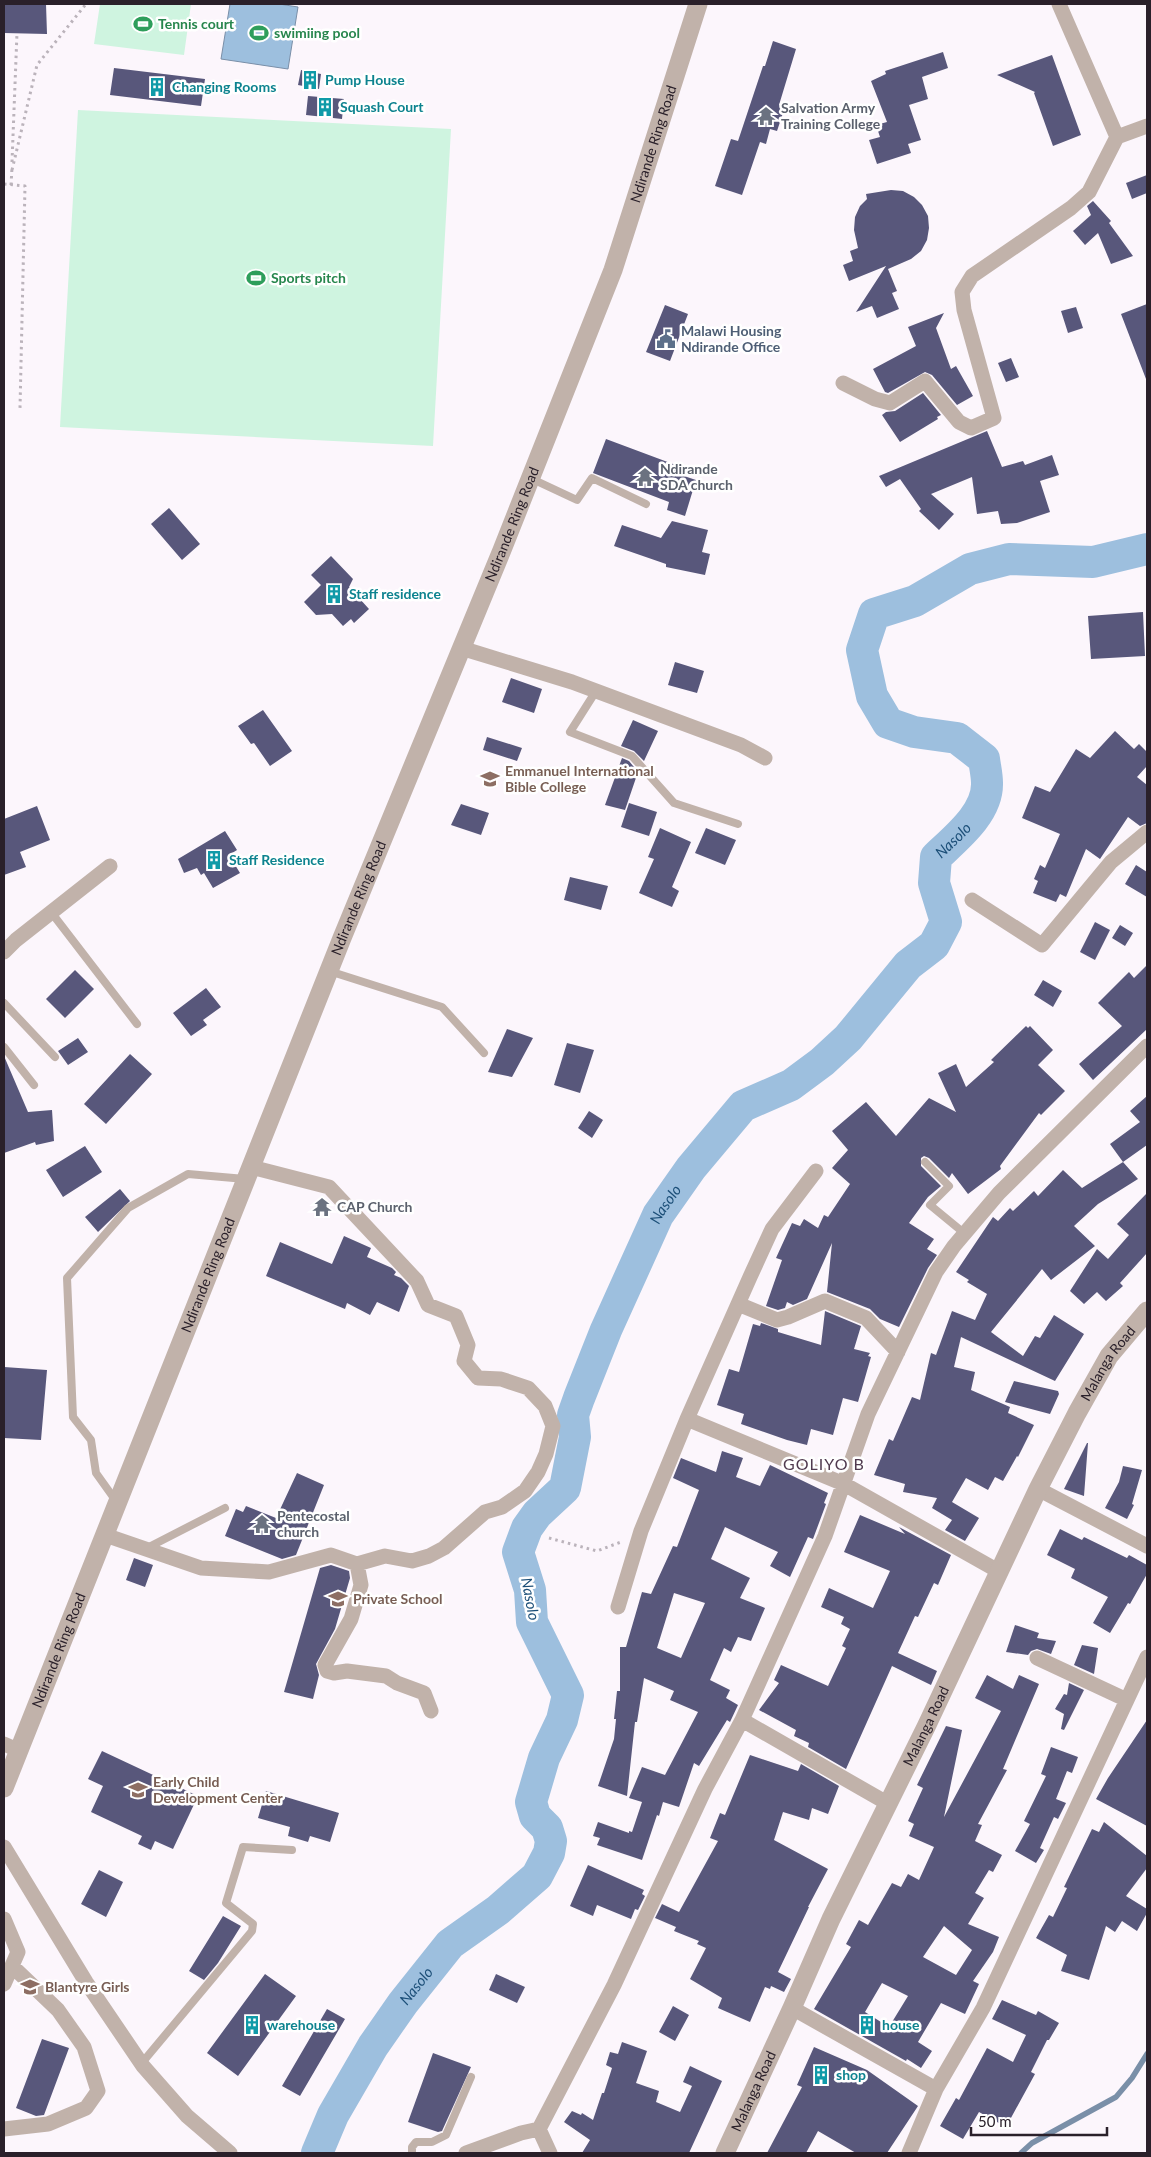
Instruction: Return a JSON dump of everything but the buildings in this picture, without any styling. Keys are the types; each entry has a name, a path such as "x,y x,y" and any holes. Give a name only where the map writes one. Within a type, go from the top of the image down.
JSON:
{"street":[{"name":"Ndirande Ring Road","path":"4,1788 12,1747 105,1535 329,972 613,270 698,4"},
{"path":"1059,4 1117,137"},
{"path":"843,383 875,399 890,403 925,381 959,422 971,428 994,418 964,310 962,292 972,276 1071,208 1089,192 1101,172 1117,137 1147,126"},
{"path":"461,648 496,657 519,667 596,691 740,745 765,758"},
{"path":"972,900 1042,944 1110,862 1147,832"},
{"path":"4,952 110,866"},
{"path":"466,2153 521,2133 539,2129 614,1985 701,1797 742,1720 825,1536 868,1414 936,1272 964,1233 999,1193 1147,1046"},
{"path":"618,1607 641,1531 687,1419 738,1304 772,1230 816,1171"},
{"path":"105,1535 201,1568 268,1572 331,1555 357,1564 385,1556 412,1562 444,1548 485,1512 502,1507 526,1491 538,1472 546,1454 553,1426 545,1406 528,1388 501,1379 478,1378 464,1361 468,1344 456,1316 428,1305 417,1282 329,1187 249,1173"},
{"path":"738,1304 777,1320 825,1300 866,1318 898,1352"},
{"name":"Malanga Road","path":"725,2153 831,1919 926,1727 1038,1489 1109,1356 1147,1311"},
{"path":"687,1419 844,1484 1000,1572"},
{"path":"1038,1489 1147,1546"},
{"path":"357,1564 361,1585 351,1619 325,1665 327,1671 334,1673 347,1670 386,1676 397,1683 424,1693 432,1711"},
{"path":"909,2153 936,2089 983,2008 1147,1657"},
{"path":"1036,1658 1126,1700"},
{"path":"742,1720 887,1803"},
{"path":"4,1848 86,1982 142,2064 186,2116 230,2153"},
{"path":"4,1920 18,1952 4,1984"},
{"path":"4,2129 48,2124 86,2108 98,2091 84,2047 58,2010 12,1966"},
{"path":"792,2008 936,2089"},
{"path":"539,2129 550,2153"}],"lane":[{"path":"530,478 577,500 592,478 646,504"},
{"path":"596,691 570,732 632,756 674,803 738,824"},
{"path":"51,912 137,1024"},
{"path":"329,972 442,1008 484,1053"},
{"path":"4,1003 55,1057"},
{"path":"4,1047 34,1085"},
{"path":"925,1162 949,1186 930,1205 964,1233"},
{"path":"118,1503 96,1472 91,1440 73,1417 67,1278 128,1208 188,1174 249,1173"},
{"path":"145,1549 225,1508"},
{"path":"142,2064 252,1931 253,1924 226,1903 243,1847 292,1850"},
{"path":"412,2153 412,2147 416,2142 432,2142 446,2135 472,2077"}],"path":[{"path":"12,170 37,65 86,4"},
{"path":"11,185 17,33"},
{"path":"4,184 25,186 20,408"},
{"path":"549,1538 598,1551 641,1531"}],"green space":[{"name":"Tennis court","path":"100,4 191,4 184,55 94,44"},
{"name":"Sports pitch","path":"78,110 451,129 433,446 60,427"}],"water":[{"name":"swimiing pool","path":"230,4 279,4 298,7 288,69 221,59"}],"waterway":[{"name":"Nasolo","path":"317,2153 333,2115 373,2046 403,2003 450,1944 498,1910 537,1876 549,1853 551,1841 547,1828 535,1816 531,1802 544,1758 562,1720 568,1695 532,1622 530,1590 518,1552 527,1528 537,1514 565,1488 575,1437 573,1415 606,1330 658,1215 691,1168 743,1106 791,1085 822,1062 848,1038 908,965 934,945 946,922 934,883 936,857 977,815 982,805 987,783 984,759 957,738 914,732 888,723 872,696 862,650 874,614 915,601 970,569 1009,559 1093,562 1147,549"},
{"path":"1021,2153 1032,2143 1116,2097 1132,2078 1147,2054"}],"place":[{"name":"Tennis court","path":"143,24"},
{"name":"swimiing pool","path":"259,33"},
{"name":"Pump House","path":"310,80"},
{"name":"Changing Rooms","path":"157,87"},
{"name":"Squash Court","path":"325,107"},
{"name":"Salvation Army Training College","path":"766,116"},
{"name":"Sports pitch","path":"256,278"},
{"name":"Malawi Housing Ndirande Office","path":"666,339"},
{"name":"Ndirande SDA church","path":"645,477"},
{"name":"Staff residence","path":"334,594"},
{"name":"Emmanuel International Bible College","path":"490,779"},
{"name":"Staff Residence","path":"214,860"},
{"name":"CAP Church","path":"322,1207"},
{"name":"Pentecostal church","path":"262,1524"},
{"name":"Private School","path":"338,1599"},
{"name":"Early Child Development Center","path":"138,1790"},
{"name":"Blantyre Girls","path":"30,1987"},
{"name":"warehouse","path":"252,2025"},
{"name":"house","path":"867,2025"},
{"name":"shop","path":"821,2075"}],"district":[{"name":"GOLIYO B","path":"824,1464"}]}
